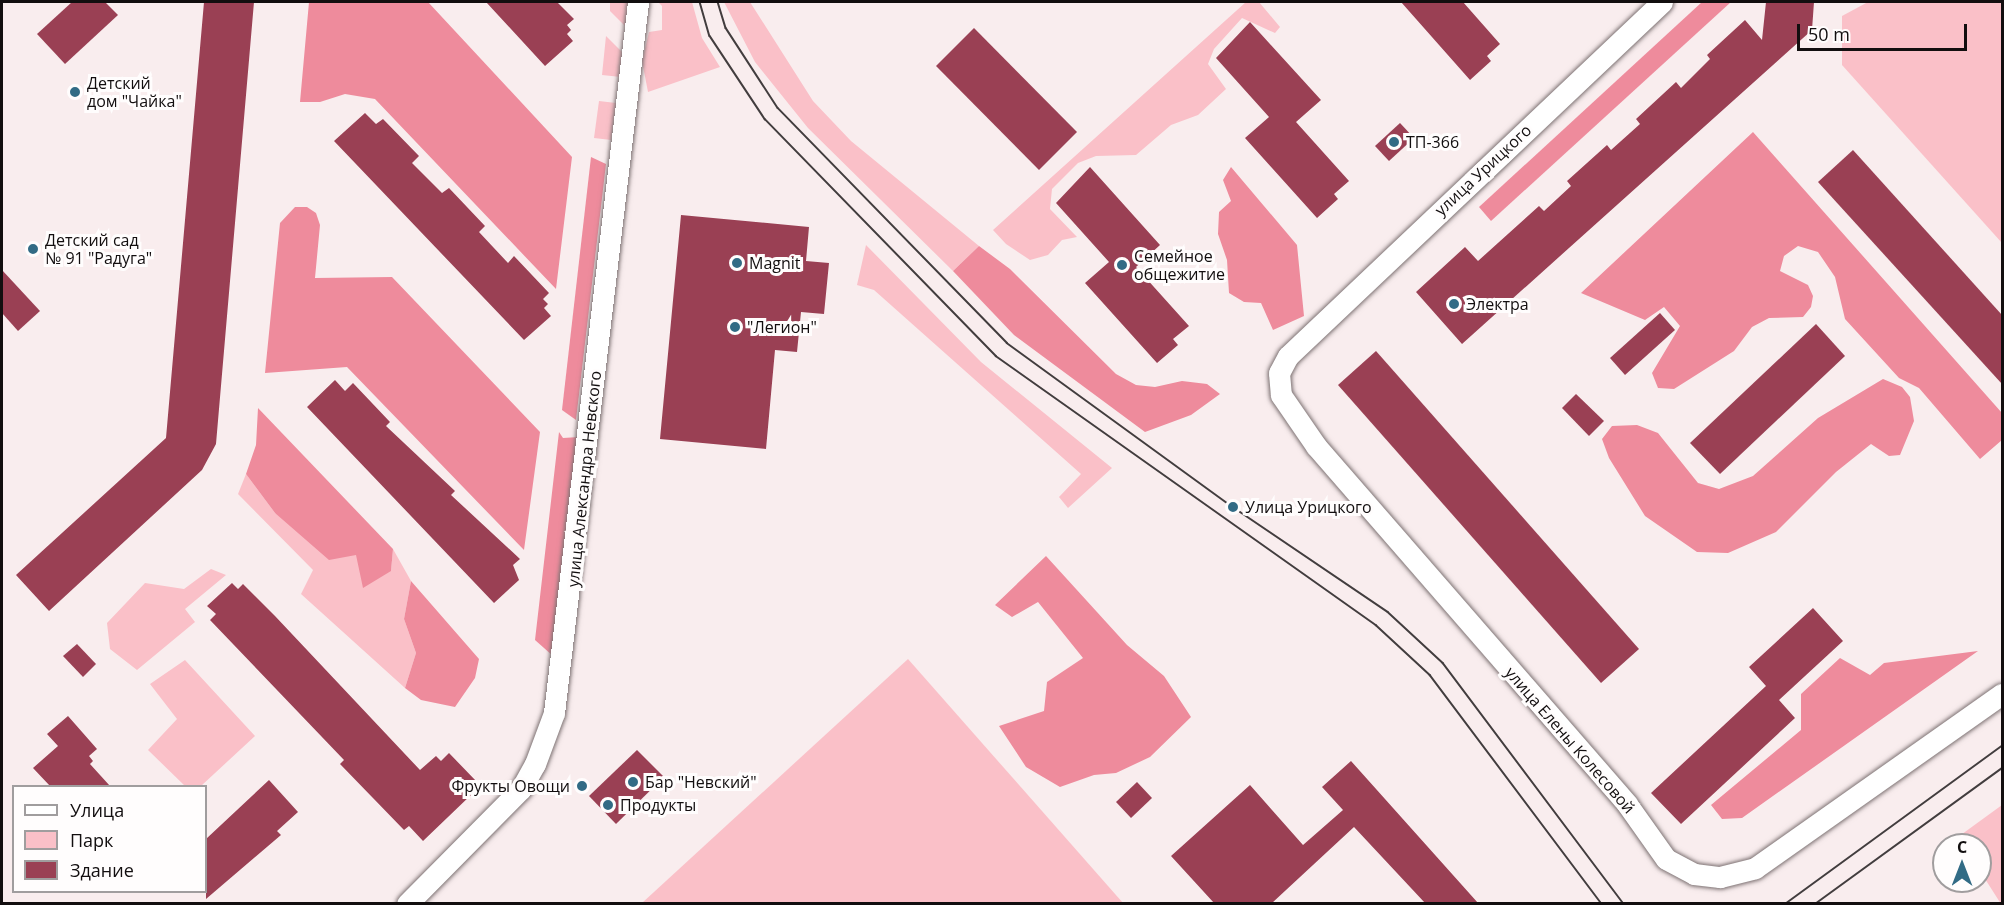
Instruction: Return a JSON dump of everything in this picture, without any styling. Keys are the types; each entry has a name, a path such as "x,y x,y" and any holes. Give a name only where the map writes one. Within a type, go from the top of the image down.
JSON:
{"street":[{"name":"улица Александра Невского","path":"407,903 521,789 536,764 554,713 638,2"},
{"name":"улица Урицкого","path":"1304,339 1662,2"},
{"name":"улица Елены Колесовой","path":"1304,339 1288,356 1279,373 1281,395 1316,447 1627,804 1665,859 1694,874 1720,878 1755,868 2002,693"}],"green space":[{"path":"610,2 630,2 627,28 610,11"},
{"path":"658,2 692,2 702,38 720,67 648,92 642,61 649,32 662,30 662,6"},
{"path":"724,2 750,2 813,101 851,141 979,246 953,271 808,128 755,62"},
{"path":"1246,2 1259,2 1280,27 1275,33 1242,18 1214,49 1208,64 1226,89 1198,115 1171,125 1136,155 1096,156 1078,163 1052,189 1050,209 1077,237 1062,240 1048,255 1030,260 1006,244 993,230"},
{"path":"1868,2 2002,2 2002,243 1842,65 1842,16"},
{"path":"606,36 624,54 621,77 602,75"},
{"path":"599,101 616,103 611,140 594,138"},
{"path":"866,245 981,362 1112,468 1068,508 1059,497 1081,474 874,290 857,285"},
{"path":"246,474 275,513 356,555 391,571 393,549 411,581 404,619 416,653 405,688 301,594 313,570 238,494"},
{"path":"211,569 226,575 185,609 195,622 137,670 110,649 107,623 145,583 184,589"},
{"path":"908,659 1123,903 642,903"},
{"path":"185,660 255,736 202,785 184,785 148,750 177,719 150,684"},
{"path":"2002,805 2001,904 1992,890 1992,833 1964,833"}],"shaded area":[{"path":"309,2 428,2 572,157 556,289 375,99 345,94 320,102 300,102"},
{"path":"1702,2 1731,2 1491,221 1479,207"},
{"path":"1753,132 2002,413 2002,440 1980,459 1919,388 1899,378 1845,319 1835,277 1818,252 1798,246 1784,256 1780,271 1808,285 1813,296 1811,307 1803,317 1769,318 1752,327 1734,351 1674,389 1658,388 1652,373 1680,326 1664,307 1645,320 1581,293"},
{"path":"591,157 606,164 576,420 562,410"},
{"path":"1231,167 1297,245 1304,316 1273,330 1261,303 1244,302 1229,293 1227,260 1218,234 1219,212 1231,201 1223,180"},
{"path":"295,207 307,207 316,213 320,225 315,278 392,277 540,432 524,550 347,367 265,373 280,223"},
{"path":"979,246 1010,269 1116,374 1136,385 1155,387 1182,381 1207,384 1220,394 1191,415 1145,432 1014,335 953,271"},
{"path":"1883,379 1902,387 1910,397 1914,421 1900,455 1889,456 1871,444 1836,472 1776,532 1728,553 1697,552 1645,516 1609,458 1602,439 1612,426 1637,425 1658,433 1698,483 1719,489 1753,476 1818,418"},
{"path":"258,408 393,549 391,571 363,588 356,555 329,560 275,513 246,474 256,445"},
{"path":"559,432 563,438 579,437 553,656 535,640"},
{"path":"1046,556 1127,645 1164,676 1191,717 1150,757 1116,773 1094,775 1060,787 1026,767 999,726 1044,711 1047,682 1083,658 1038,602 1012,617 995,605"},
{"path":"411,581 479,659 475,678 455,707 421,700 405,688 416,653 404,619"},
{"path":"1978,651 1742,818 1722,819 1711,805 1801,730 1801,694 1840,658 1870,675 1884,663"}],"building":[{"path":"72,2 105,2 118,15 65,64 37,34"},
{"path":"204,2 254,2 216,444 202,470 49,611 16,575 166,438"},
{"path":"486,2 557,2 574,19 567,25 571,30 567,34 573,41 545,66"},
{"path":"1401,2 1463,2 1500,44 1487,56 1491,61 1470,80"},
{"path":"1766,2 1814,2 1812,30 1462,344 1416,292 1465,247 1478,261 1539,206 1544,211 1571,186 1567,181 1607,145 1611,150 1640,124 1636,119 1676,82 1681,88 1710,59 1707,55 1745,20 1762,40"},
{"path":"1250,22 1321,100 1296,122 1349,181 1334,194 1338,199 1317,218 1245,138 1269,117 1216,58"},
{"path":"974,28 1077,132 1039,170 936,66"},
{"path":"365,113 376,124 383,119 419,156 412,163 442,193 449,188 485,226 479,232 508,263 514,256 549,293 543,299 548,304 544,308 551,316 524,340 334,141"},
{"name":"ТП-366","path":"1400,123 1414,138 1389,161 1375,146"},
{"path":"1853,150 2002,315 2002,384 1818,182"},
{"name":"Семейное общежитие","path":"1090,167 1160,245 1136,267 1189,326 1173,339 1178,345 1157,363 1085,283 1109,262 1056,203"},
{"name":"\"Легион\"","path":"681,215 809,227 806,261 829,263 824,314 801,312 797,352 775,350 766,449 660,439"},
{"path":"2,270 40,311 18,331 2,313"},
{"path":"1660,313 1675,330 1625,375 1610,358"},
{"path":"1816,324 1845,356 1720,474 1690,443"},
{"path":"1376,351 1639,649 1601,683 1338,385"},
{"path":"335,380 345,391 353,383 390,422 386,426 455,491 451,495 520,559 513,565 519,580 494,603 307,407"},
{"path":"1576,394 1604,421 1589,436 1562,408"},
{"path":"232,583 238,589 243,584 420,770 436,756 441,761 449,753 477,782 468,791 472,794 423,841 409,826 404,830 340,764 344,760 210,620 216,614 207,606"},
{"path":"1813,608 1843,641 1779,700 1795,718 1681,824 1651,793 1766,686 1749,667"},
{"path":"77,644 96,664 83,677 63,656"},
{"path":"68,716 97,749 89,756 93,761 90,764 109,785 49,785 33,768 58,746 47,734"},
{"path":"637,750 664,777 616,824 589,796"},
{"path":"1351,761 1478,903 1425,903 1354,827 1272,903 1214,903 1171,856 1250,785 1303,845 1343,810 1322,787"},
{"path":"269,780 298,812 277,831 281,835 206,899 207,838"},
{"path":"1137,782 1152,798 1131,818 1116,802"}],"tram line":[{"path":"700,2 710,36 765,119 996,356 1376,625 1430,675 1602,904"},
{"path":"718,2 726,28 778,108 1007,343 1233,507 1388,612 1443,663 1624,904"},
{"path":"1785,904 2002,746"},
{"path":"1815,904 2002,768"}],"place":[{"name":"Детский дом \"Чайка\"","path":"75,92"},
{"name":"ТП-366","path":"1394,142"},
{"name":"Детский сад № 91 \"Радуга\"","path":"33,249"},
{"name":"Magnit","path":"737,263"},
{"name":"Семейное общежитие","path":"1122,265"},
{"name":"Электра","path":"1454,304"},
{"name":"\"Легион\"","path":"735,327"},
{"name":"Улица Урицкого","path":"1233,507"},
{"name":"Бар \"Невский\"","path":"633,782"},
{"name":"Фрукты Овощи","path":"582,786"},
{"name":"Продукты","path":"608,805"}]}
